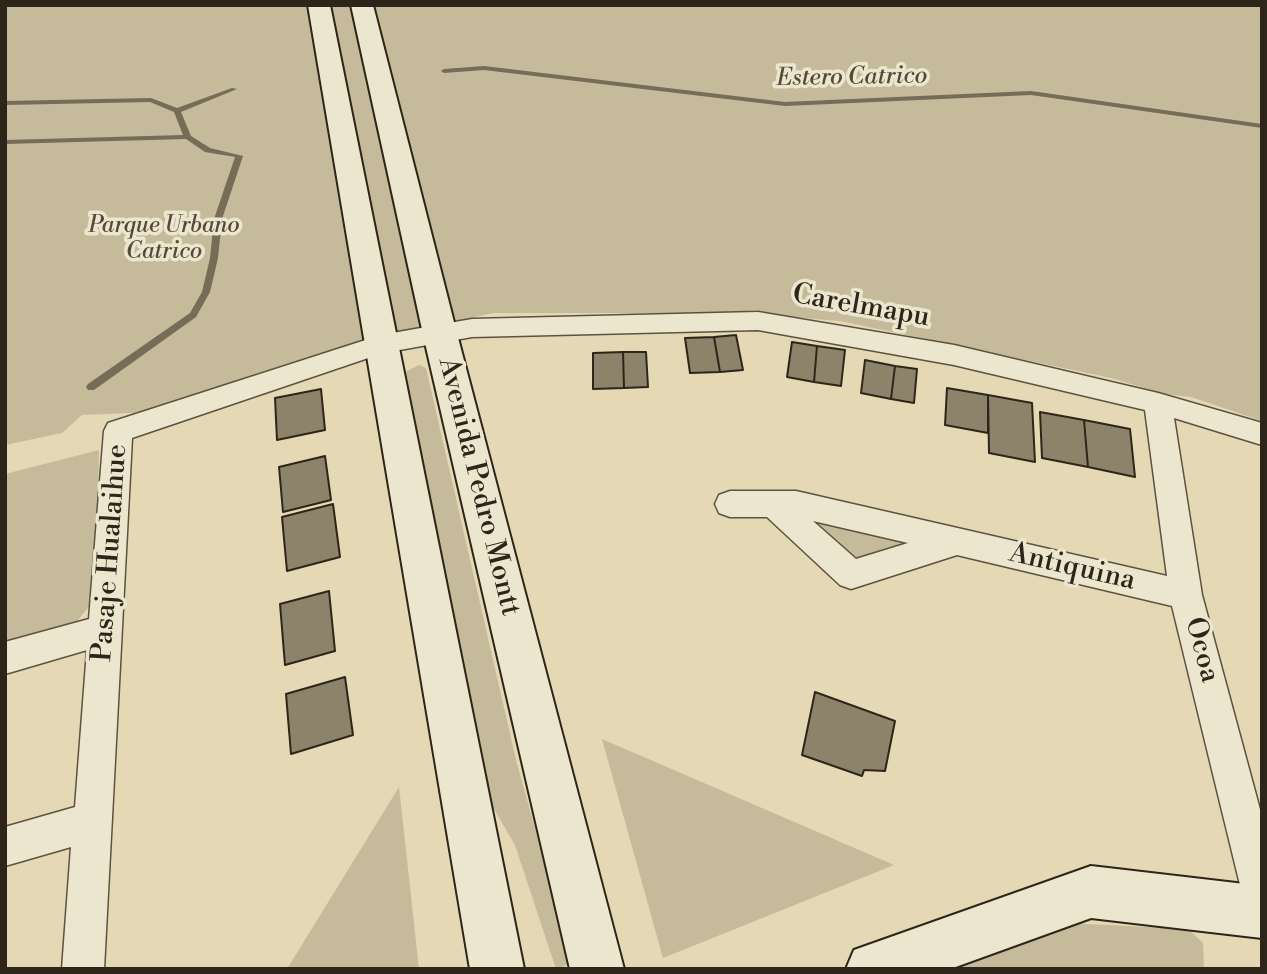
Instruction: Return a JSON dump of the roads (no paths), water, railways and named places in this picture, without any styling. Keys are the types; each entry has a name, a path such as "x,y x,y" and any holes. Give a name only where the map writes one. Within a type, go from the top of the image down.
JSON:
{"main road":[{"path":"319,5 497,969"},
{"name":"Avenida Pedro Montt","path":"362,5 440,334 597,969"},
{"path":"873,969 1091,892 1262,912"}],"street":[{"name":"Carelmapu","path":"440,334 472,328 758,321 954,355 1158,403 1262,434"},
{"name":"Pasaje Hualaihue","path":"83,969 118,431 381,344 440,334"},
{"name":"Ocoa","path":"1158,403 1186,594 1262,893"},
{"path":"773,503 851,576 958,541"},
{"name":"Antiquina","path":"730,504 796,505 1186,594"},
{"path":"5,658 107,629"},
{"path":"5,848 93,821"}],"waterway":[{"name":"Estero Catrico","path":"444,71 484,68 785,104 1031,93 1262,126"},
{"name":"Estero Catrico","path":"177,111 234,89"},
{"name":"Estero Catrico","path":"5,103 151,100 177,111"},
{"path":"177,111 188,137"},
{"path":"5,142 188,137"},
{"path":"91,387 193,315 206,292 214,258 218,219 239,156 208,150 188,137"}],"park label":[{"name":"Parque Urbano Catrico","path":"164,239"}]}
